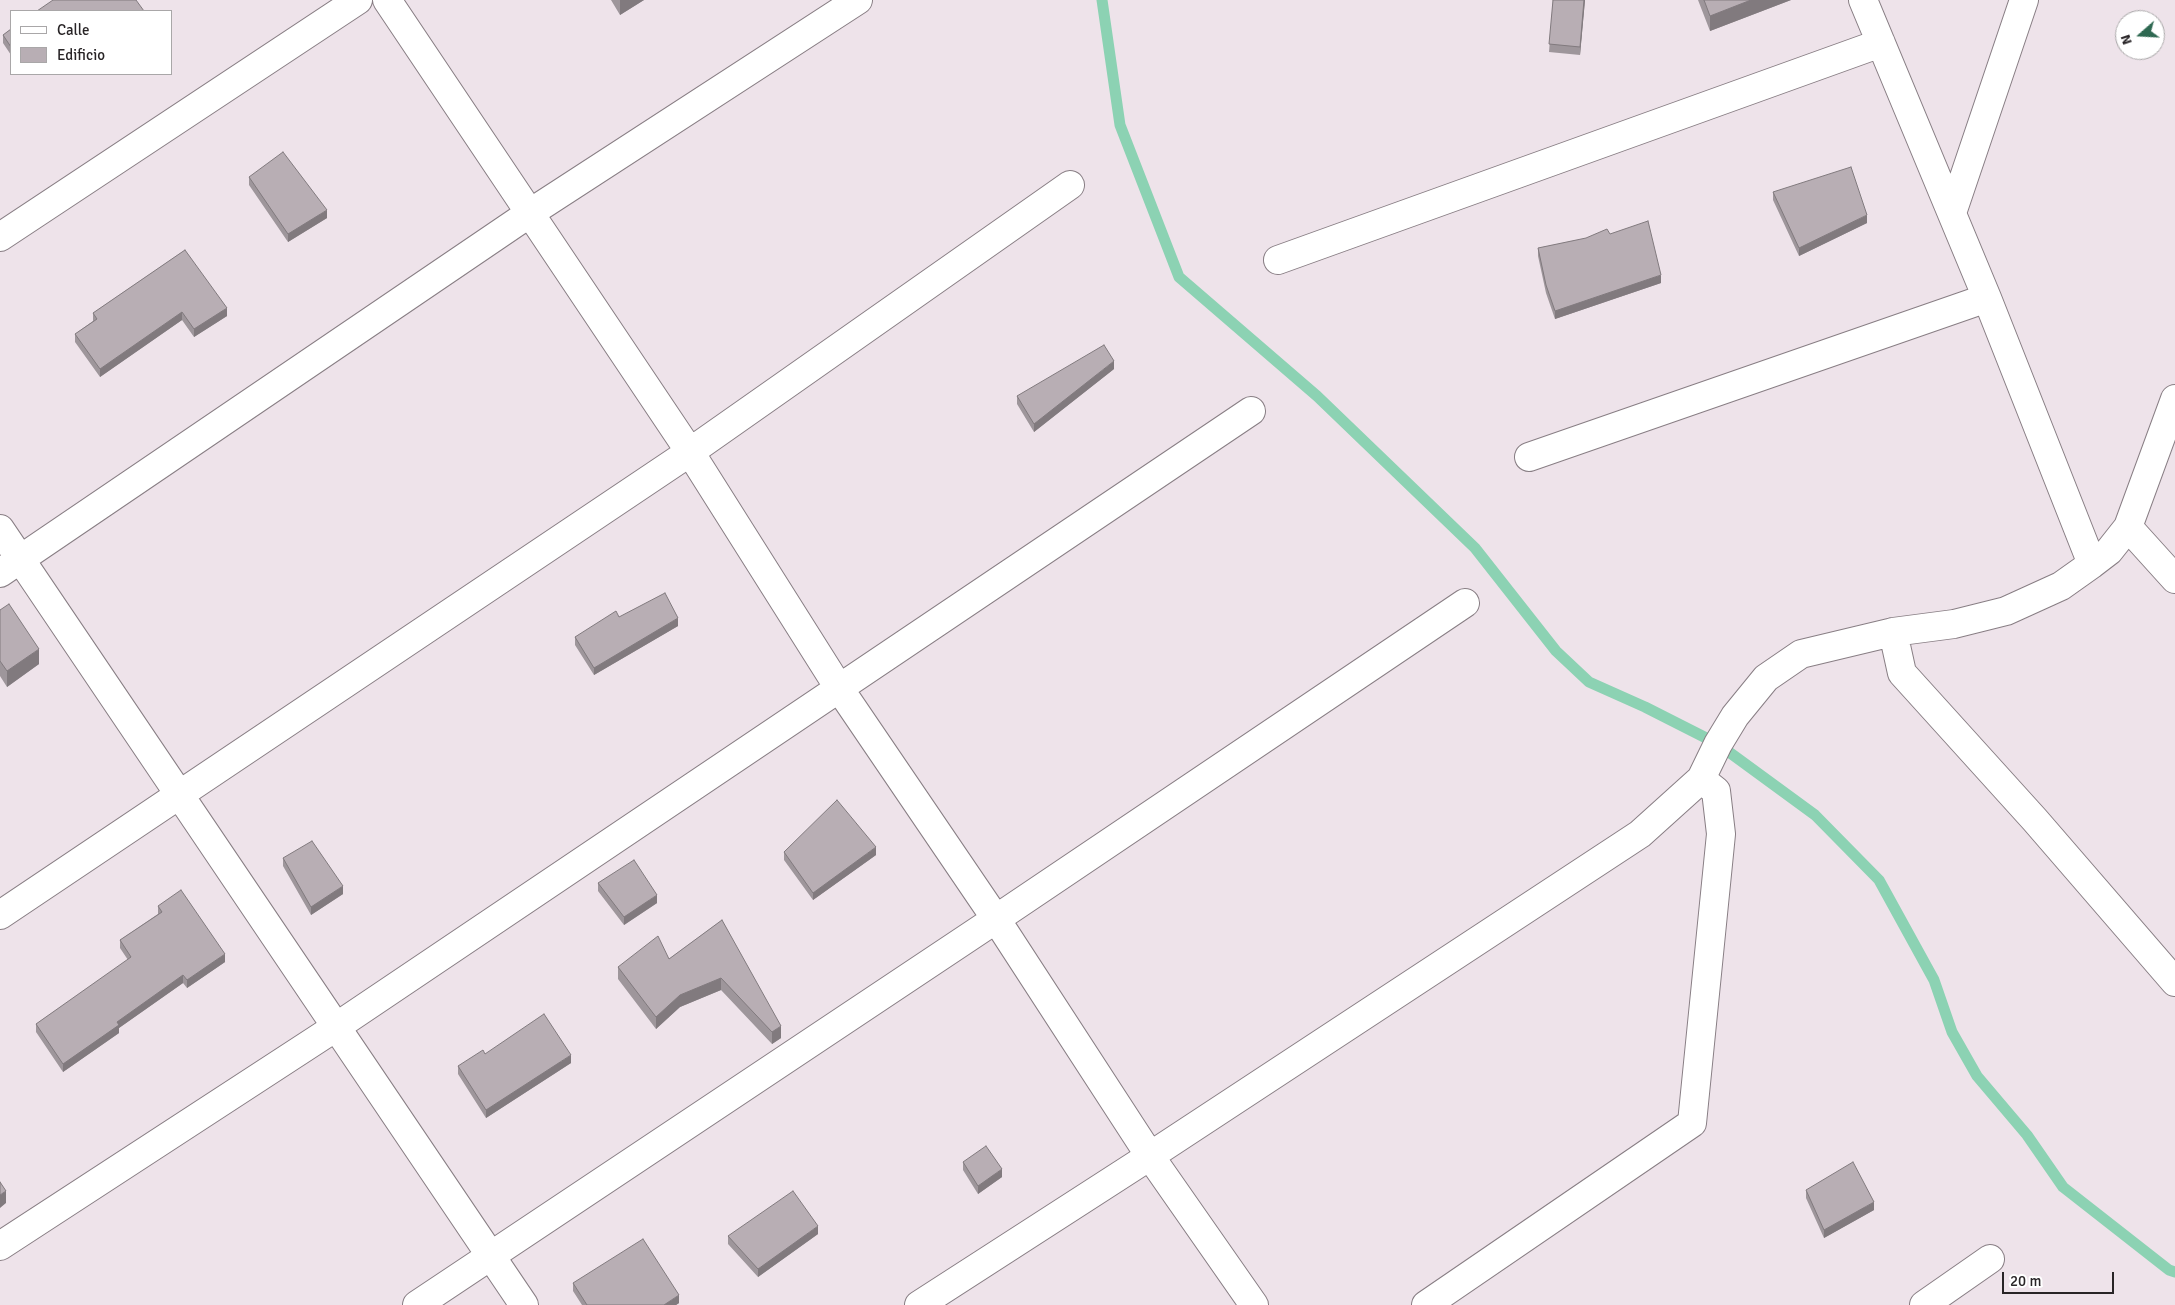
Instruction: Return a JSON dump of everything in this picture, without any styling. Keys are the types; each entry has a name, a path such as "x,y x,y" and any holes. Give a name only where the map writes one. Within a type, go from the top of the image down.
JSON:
{"street":[{"path":"0,237 358,0"},
{"path":"387,0 690,452 839,688 996,919 1150,1156 1254,1305"},
{"path":"10,566 530,214 858,0"},
{"path":"1863,0 1987,298 2092,564"},
{"path":"1952,213 2024,0"},
{"path":"1278,260 1881,43"},
{"path":"0,915 690,452 1070,186"},
{"path":"1529,457 1987,298"},
{"path":"919,1305 1150,1156 1640,834 1701,779 1718,744 1735,716 1766,678 1801,654 1893,632 1954,624 2006,611 2061,586 2092,564 2109,551 2128,527 2175,399"},
{"path":"0,1246 336,1027 1251,411"},
{"path":"2128,527 2175,578"},
{"path":"0,529 10,566 179,794 524,1305"},
{"path":"417,1305 996,919 1465,603"},
{"path":"1893,632 1902,673 2035,820 2175,982"},
{"path":"1426,1305 1692,1123 1721,834 1716,791 1701,779"},
{"path":"1924,1305 1990,1259"}],"building":[{"path":"53,0 136,0 143,10 38,10"},
{"path":"1553,0 1584,0 1580,47 1549,44"},
{"path":"1704,0 1751,0 1710,16"},
{"path":"10,30 10,46 3,35"},
{"path":"283,152 327,210 288,234 249,177"},
{"path":"1851,167 1867,215 1799,248 1773,192"},
{"path":"1648,221 1661,275 1555,311 1546,285 1538,248 1586,238 1607,229 1610,234"},
{"path":"185,250 227,308 194,329 182,312 100,369 75,334 97,319 93,313"},
{"path":"1104,345 1114,361 1034,424 1017,396"},
{"path":"665,593 678,618 594,668 575,637 616,611 619,617"},
{"path":"9,604 39,649 7,671 0,661 0,610"},
{"path":"837,800 876,847 813,893 784,852"},
{"path":"312,841 343,886 311,907 283,858"},
{"path":"634,860 657,895 624,917 598,883"},
{"path":"181,890 225,954 187,980 183,975 117,1022 119,1025 63,1064 36,1024 131,957 120,940 162,912 158,906"},
{"path":"722,920 781,1026 772,1032 721,978 680,995 656,1017 618,967 658,936 669,959"},
{"path":"544,1014 571,1055 486,1110 458,1066 483,1050 485,1054"},
{"path":"986,1146 1002,1169 978,1186 963,1162"},
{"path":"1853,1162 1874,1202 1824,1230 1806,1190"},
{"path":"0,1182 6,1191 0,1195"},
{"path":"793,1191 818,1226 758,1269 728,1236"},
{"path":"643,1239 679,1295 664,1305 587,1305 573,1283"}],"waterway":[{"path":"1102,0 1120,125 1179,277 1317,396 1475,548 1556,651 1589,682 1645,707 1718,744 1815,815 1879,880 1934,980 1952,1032 1977,1076 2027,1135 2063,1187 2169,1270 2175,1272"}]}
